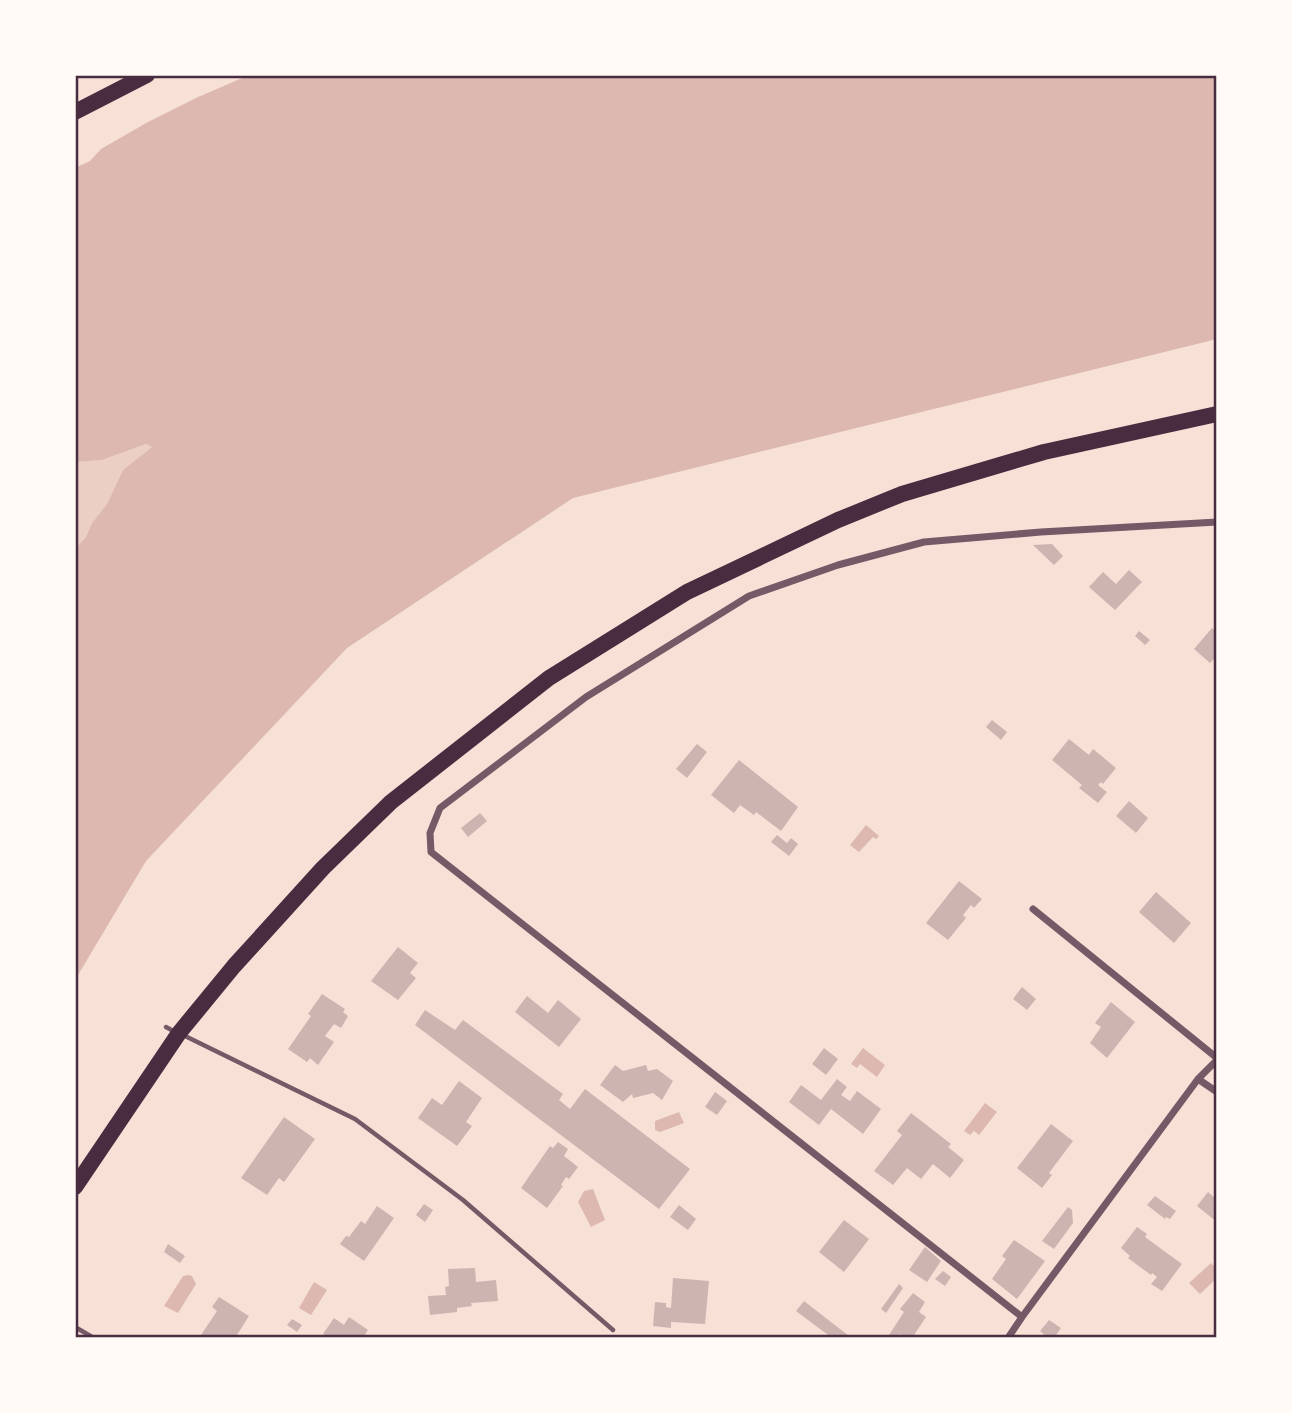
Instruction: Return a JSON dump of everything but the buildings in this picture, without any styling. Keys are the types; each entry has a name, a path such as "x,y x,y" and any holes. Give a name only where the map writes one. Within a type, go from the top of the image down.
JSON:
{"main road":[{"path":"75,112 147,75"},
{"path":"75,1187 173,1030 323,868 391,802 549,678 687,592 838,520 902,494 1044,452 1217,414"}],"street":[{"path":"1022,1317 431,852 430,833 440,808 586,697 749,596 838,565 924,542 1217,522"},
{"path":"1008,1338 1198,1079 1217,1059 1033,909"},
{"path":"1198,1079 1217,1092"}],"lane":[{"path":"173,1030 355,1119 463,1200 613,1329"},
{"path":"75,1327 94,1338"}],"shaded area":[{"path":"249,75 1217,75 1217,339 573,498 347,648 146,861 75,980 75,549 107,504 123,470 152,447 146,444 102,460 75,462 75,168 90,161 101,149 148,122"},
{"path":"146,444 152,447 123,470 107,504 75,549 75,462 102,460"},
{"path":"866,825 879,836 876,839 873,837 859,852 850,845"},
{"path":"863,1048 885,1065 877,1077 860,1064 857,1068 851,1064"},
{"path":"985,1103 997,1112 979,1135 974,1131 970,1135 964,1131"},
{"path":"679,1112 684,1123 660,1132 655,1130 655,1121"},
{"path":"593,1189 605,1220 591,1227 578,1202 584,1191"},
{"path":"1211,1263 1217,1269 1217,1278 1200,1294 1189,1283"},
{"path":"183,1276 192,1276 196,1284 178,1313 164,1306"},
{"path":"314,1282 327,1290 311,1315 299,1308"}]}
